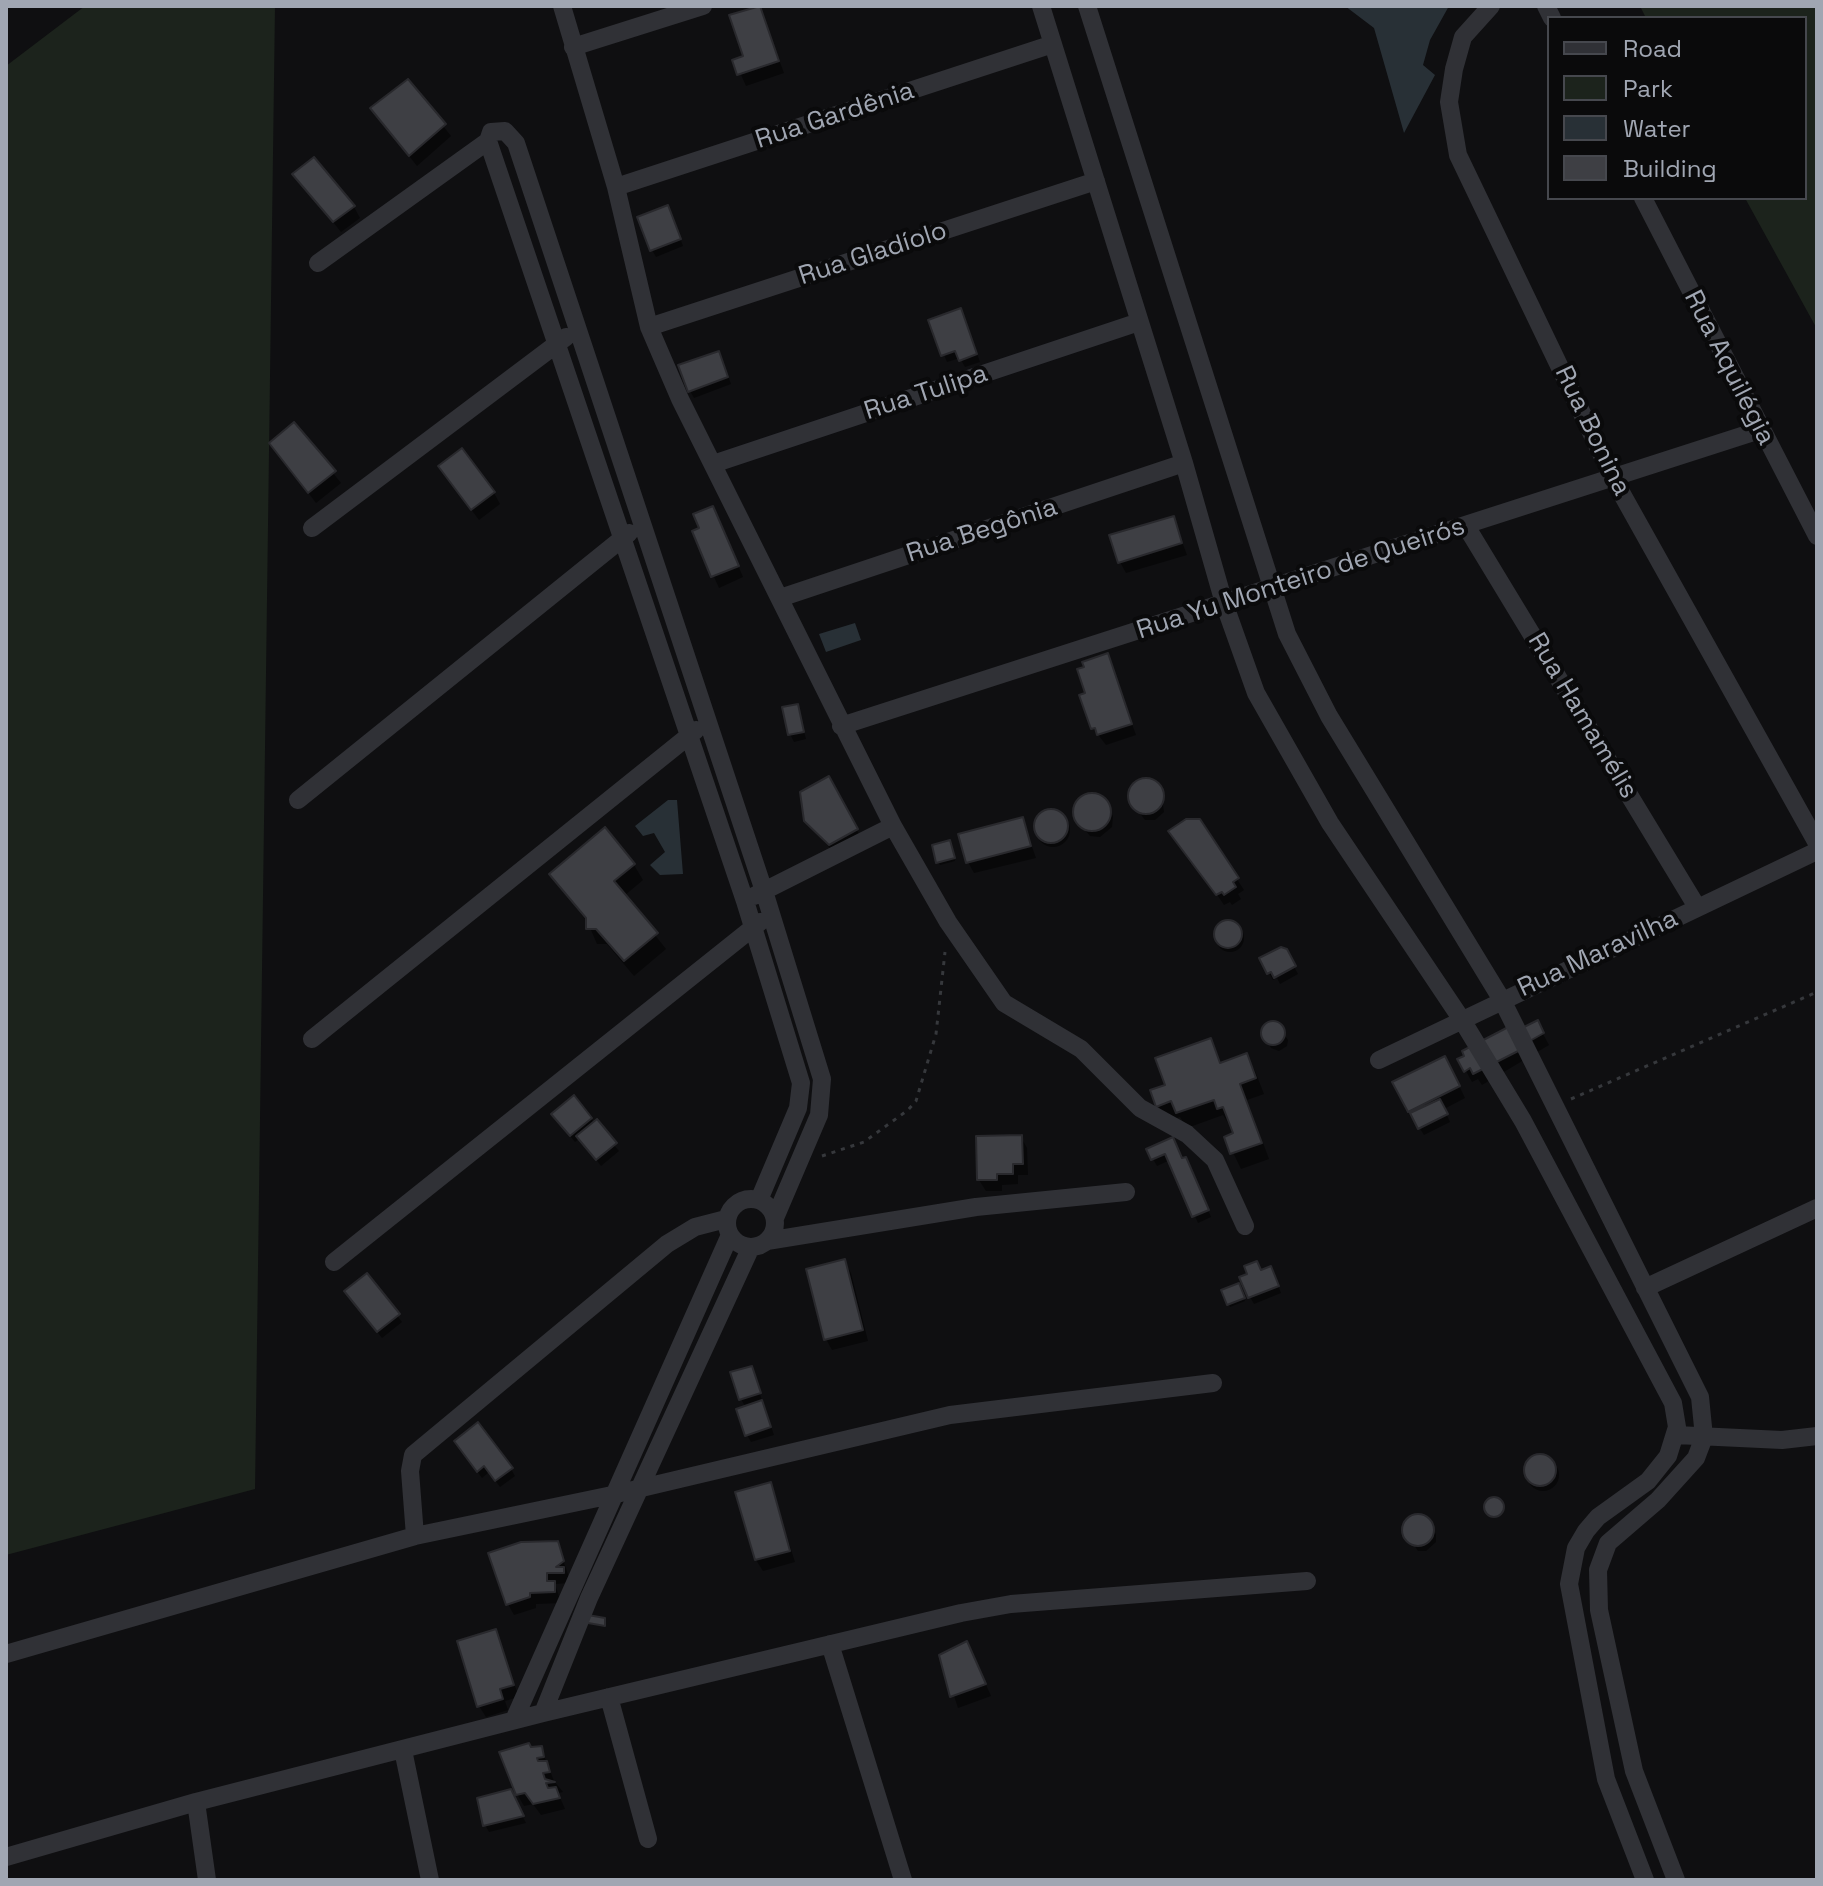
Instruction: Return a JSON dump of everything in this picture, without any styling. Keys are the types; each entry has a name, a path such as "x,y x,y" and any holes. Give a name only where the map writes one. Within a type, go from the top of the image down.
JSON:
{"street":[{"path":"562,6 616,187 649,327 841,726 893,826 948,922 1004,1003 1081,1049 1140,1108 1187,1134 1215,1160 1245,1226"},
{"path":"573,47 703,6"},
{"path":"1041,6 1247,673 1276,732 1330,823 1462,1020 1523,1121 1667,1388 1677,1417 1676,1435 1659,1469 1598,1517 1576,1548 1570,1569 1572,1607 1606,1779 1645,1880"},
{"path":"1087,6 1270,590 1287,634 1329,716 1502,1000 1700,1397 1704,1437 1696,1458 1684,1474 1608,1543 1601,1556 1599,1610 1634,1771 1676,1880"},
{"name":"Rua Bonina","path":"1491,6 1463,37 1454,69 1449,102 1458,155 1613,478 1817,843"},
{"name":"Rua Gardênia","path":"616,187 1053,44"},
{"path":"318,263 488,141 491,132 505,131 520,150 772,915 823,1088 819,1115 775,1218"},
{"path":"488,141 620,540 745,901 802,1089 782,1150 759,1200"},
{"name":"Rua Gladíolo","path":"649,327 1096,181"},
{"name":"Rua Aquilégia","path":"1644,200 1817,536"},
{"name":"Rua Tulipa","path":"713,464 1139,322"},
{"path":"312,528 556,342 578,331"},
{"name":"Rua Yu Monteiro de Queirós","path":"841,726 1760,430"},
{"name":"Rua Begônia","path":"780,598 1184,463"},
{"path":"298,800 643,521"},
{"name":"Rua Hamamélis","path":"1466,526 1697,907"},
{"path":"312,1039 688,736 709,723"},
{"path":"745,901 893,826"},
{"name":"Rua Maravilha","path":"1379,1060 1817,851"},
{"path":"334,1262 752,927 772,915"},
{"path":"1523,1121 1553,1107"},
{"path":"728,1227 743,1246 976,1207 1126,1192"},
{"path":"514,1720 728,1227 734,1204 759,1200 772,1210 775,1226 759,1244 589,1598 543,1713"},
{"path":"1645,1288 1817,1208"},
{"path":"415,1536 410,1471 413,1455 667,1244 695,1227 728,1227"},
{"path":"6,1654 415,1536 641,1489 980,1409 1213,1383"},
{"path":"1676,1435 1782,1440 1817,1436"},
{"path":"6,1857 196,1802 514,1720 1011,1604 1307,1581"},
{"path":"830,1644 903,1880"},
{"path":"609,1697 648,1839"},
{"path":"403,1750 430,1880"},
{"path":"1606,1779 1634,1771"},
{"path":"196,1802 207,1880"}],"path":[{"path":"802,1158 838,1153 864,1142 899,1118 916,1101 936,1034 948,922"},
{"path":"1553,1107 1817,992"}],"green space":[{"path":"85,6 275,6 255,1489 6,1555 6,66"},
{"path":"1640,6 1817,6 1817,329 1746,200 1807,200 1807,16 1645,16"}],"water":[{"path":"1345,6 1449,6 1430,40 1423,65 1435,75 1404,133 1374,28"},
{"path":"855,623 861,640 826,652 819,634"},
{"path":"668,800 677,800 683,874 660,875 650,865 665,852 654,833 643,836 635,826"}],"building":[{"path":"760,6 779,61 737,75 732,60 743,56 729,15"},
{"path":"408,79 446,124 409,156 370,108"},
{"path":"314,157 355,206 333,222 292,174"},
{"path":"668,205 681,239 650,251 637,217"},
{"path":"961,308 977,354 959,361 955,351 941,356 928,320"},
{"path":"719,351 728,377 688,392 678,365"},
{"path":"294,422 336,471 308,493 269,443"},
{"path":"462,448 495,492 471,510 438,466"},
{"path":"713,506 739,566 711,577 692,531 699,528 693,514"},
{"path":"1174,516 1182,543 1118,563 1109,535"},
{"path":"1108,653 1132,724 1097,735 1095,728 1091,729 1079,695 1085,693 1077,669 1084,667 1082,662"},
{"path":"798,704 804,732 788,735 782,707"},
{"path":"829,776 858,829 829,845 804,821 800,792"},
{"path":"1146,778 1159,783 1164,796 1159,809 1146,814 1133,809 1128,796 1133,783"},
{"path":"1092,793 1105,799 1111,812 1105,825 1092,831 1079,825 1073,812 1079,799"},
{"path":"1051,809 1063,814 1068,826 1063,838 1051,843 1039,838 1034,826 1039,814"},
{"path":"1023,817 1031,846 966,863 958,834"},
{"path":"1186,819 1200,819 1239,878 1233,882 1236,887 1224,895 1222,892 1216,895 1168,831"},
{"path":"605,827 635,864 614,881 658,933 624,961 596,929 586,929 586,918 549,874"},
{"path":"950,840 955,858 936,863 932,845"},
{"path":"1228,920 1238,924 1242,934 1238,944 1228,948 1218,944 1214,934 1218,924"},
{"path":"1281,947 1287,949 1296,966 1274,978 1271,972 1267,974 1259,958"},
{"path":"1538,1020 1544,1033 1528,1042 1530,1045 1473,1074 1470,1068 1464,1072 1457,1059 1464,1056 1462,1051 1518,1022 1522,1028"},
{"path":"1273,1021 1281,1025 1285,1033 1281,1041 1273,1045 1265,1041 1261,1033 1265,1025"},
{"path":"1211,1038 1220,1063 1247,1053 1256,1078 1240,1084 1262,1143 1230,1154 1224,1137 1233,1133 1223,1107 1217,1109 1214,1100 1176,1113 1171,1101 1156,1107 1150,1090 1165,1085 1155,1058"},
{"path":"1445,1056 1460,1086 1408,1112 1392,1082"},
{"path":"574,1095 592,1118 570,1136 551,1114"},
{"path":"1440,1099 1448,1114 1418,1129 1410,1113"},
{"path":"597,1119 617,1143 596,1160 576,1136"},
{"path":"1022,1135 1023,1164 1013,1164 1013,1174 997,1174 997,1180 977,1180 976,1136"},
{"path":"1173,1137 1182,1158 1186,1157 1209,1210 1192,1217 1165,1154 1151,1160 1146,1149"},
{"path":"845,1259 863,1330 824,1340 806,1269"},
{"path":"1257,1261 1261,1270 1271,1266 1279,1286 1248,1298 1239,1277 1247,1274 1244,1266"},
{"path":"367,1273 400,1314 377,1332 344,1291"},
{"path":"1239,1283 1245,1298 1227,1305 1221,1290"},
{"path":"752,1366 761,1393 739,1400 730,1372"},
{"path":"762,1400 771,1427 745,1436 736,1409"},
{"path":"478,1422 513,1468 495,1481 484,1466 477,1472 454,1441"},
{"path":"1540,1454 1551,1459 1556,1470 1551,1481 1540,1486 1529,1481 1524,1470 1529,1459"},
{"path":"771,1482 790,1551 755,1560 735,1492"},
{"path":"1494,1497 1501,1500 1504,1507 1501,1514 1494,1517 1487,1514 1484,1507 1487,1500"},
{"path":"1418,1514 1429,1519 1434,1530 1429,1541 1418,1546 1407,1541 1402,1530 1407,1519"},
{"path":"558,1541 564,1561 556,1567 564,1567 564,1573 547,1573 547,1581 555,1581 555,1592 530,1593 530,1597 506,1605 488,1553 521,1542"},
{"path":"588,1615 605,1618 605,1626 588,1623"},
{"path":"496,1629 514,1685 500,1689 503,1699 477,1707 457,1641"},
{"path":"967,1641 986,1684 950,1697 939,1655"},
{"path":"529,1743 531,1747 542,1746 544,1757 537,1758 538,1761 547,1761 550,1772 543,1773 545,1779 555,1782 546,1783 548,1788 556,1787 560,1798 533,1804 525,1793 516,1795 499,1752"},
{"path":"511,1789 524,1816 483,1826 477,1798"}]}
